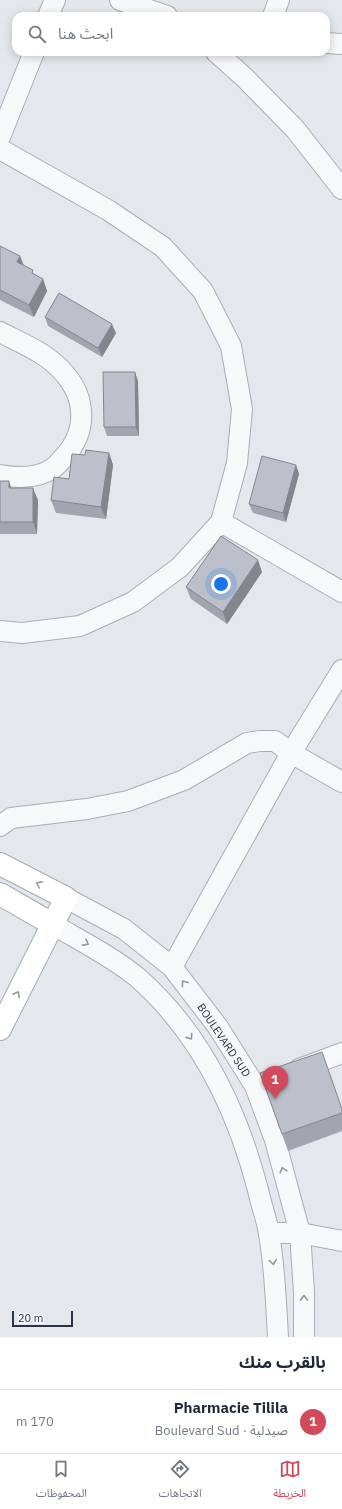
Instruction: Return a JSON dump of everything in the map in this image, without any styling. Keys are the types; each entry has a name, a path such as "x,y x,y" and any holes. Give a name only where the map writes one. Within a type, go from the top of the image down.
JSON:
{"main road":[{"path":"0,891 6,867"},
{"name":"BOULEVARD SUD","path":"6,867 66,898"},
{"path":"0,894 52,924"},
{"path":"0,1029 66,898"}],"street":[{"path":"50,12 55,0"},
{"path":"120,0 155,12"},
{"path":"274,12 279,0"},
{"path":"330,43 342,44"},
{"path":"0,138 32,56"},
{"path":"220,56 245,78 295,129 342,189"},
{"path":"0,149 108,210 163,248 203,291 231,346 242,409 237,463 221,522 180,567 133,602 80,626 22,634 0,631"},
{"path":"0,332 49,358 65,373 76,391 82,409 81,429 73,447 54,468 35,476 16,478 0,475"},
{"path":"221,522 342,592"},
{"path":"172,967 291,753 342,670"},
{"path":"0,826 11,818 87,809 128,801 184,780 247,743 260,740 275,742 291,753 342,782"},
{"name":"BOULEVARD SUD","path":"66,898 124,929 172,967 218,1027 270,1081 275,1140 300,1233 304,1292 304,1337"},
{"path":"52,924 105,954 136,977 171,1010 206,1060 231,1107 252,1168 269,1233 274,1272 278,1337"},
{"path":"270,1081 342,1053"},
{"path":"269,1233 300,1233 342,1241"}],"building":[{"path":"0,246 20,256 17,262 33,270 32,273 43,279 29,305 0,290"},
{"path":"59,293 112,324 98,348 45,317"},
{"path":"103,372 135,372 136,427 104,427"},
{"path":"86,450 109,453 101,507 51,500 54,477 69,479 72,454 85,455"},
{"path":"262,456 296,465 283,513 249,504"},
{"path":"0,481 9,481 9,488 33,488 33,522 0,522"},
{"path":"221,536 258,560 223,612 186,587"},
{"path":"322,1052 342,1109 342,1113 282,1134 260,1073"}],"place":[{"name":"Pharmacie Tilila","path":"275,1099"}]}
